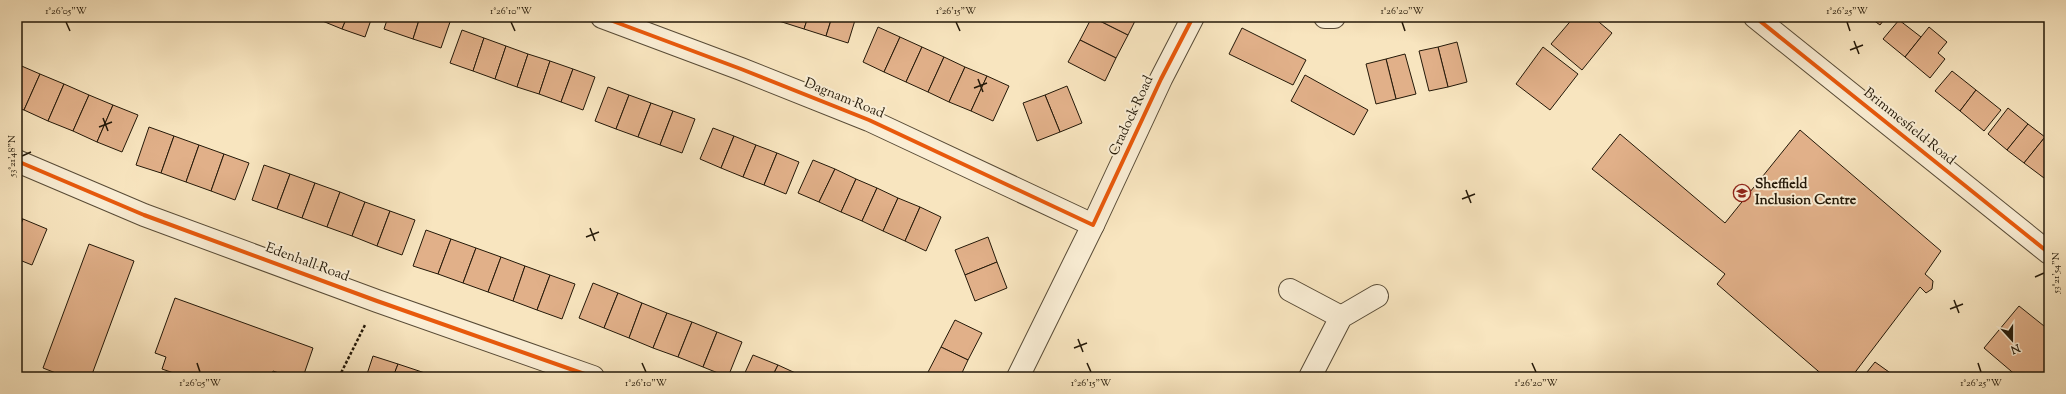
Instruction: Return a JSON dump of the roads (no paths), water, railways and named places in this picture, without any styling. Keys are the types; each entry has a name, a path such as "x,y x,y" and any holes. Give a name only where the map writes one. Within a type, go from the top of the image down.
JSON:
{"street":[{"name":"Dagnam Road","path":"602,17 734,66 869,120 1093,225"},
{"name":"Cradock Road","path":"1018,377 1093,225 1161,79 1193,17"},
{"path":"1325,17 1334,17"},
{"name":"Brimmesfield Road","path":"1755,17 2049,254"},
{"name":"Edenhall Road","path":"17,161 144,216 377,301 593,377"},
{"path":"1290,290 1341,317"},
{"path":"1310,377 1341,317 1377,296"}],"place":[{"name":"Sheffield Inclusion Centre","path":"1742,193"}]}
